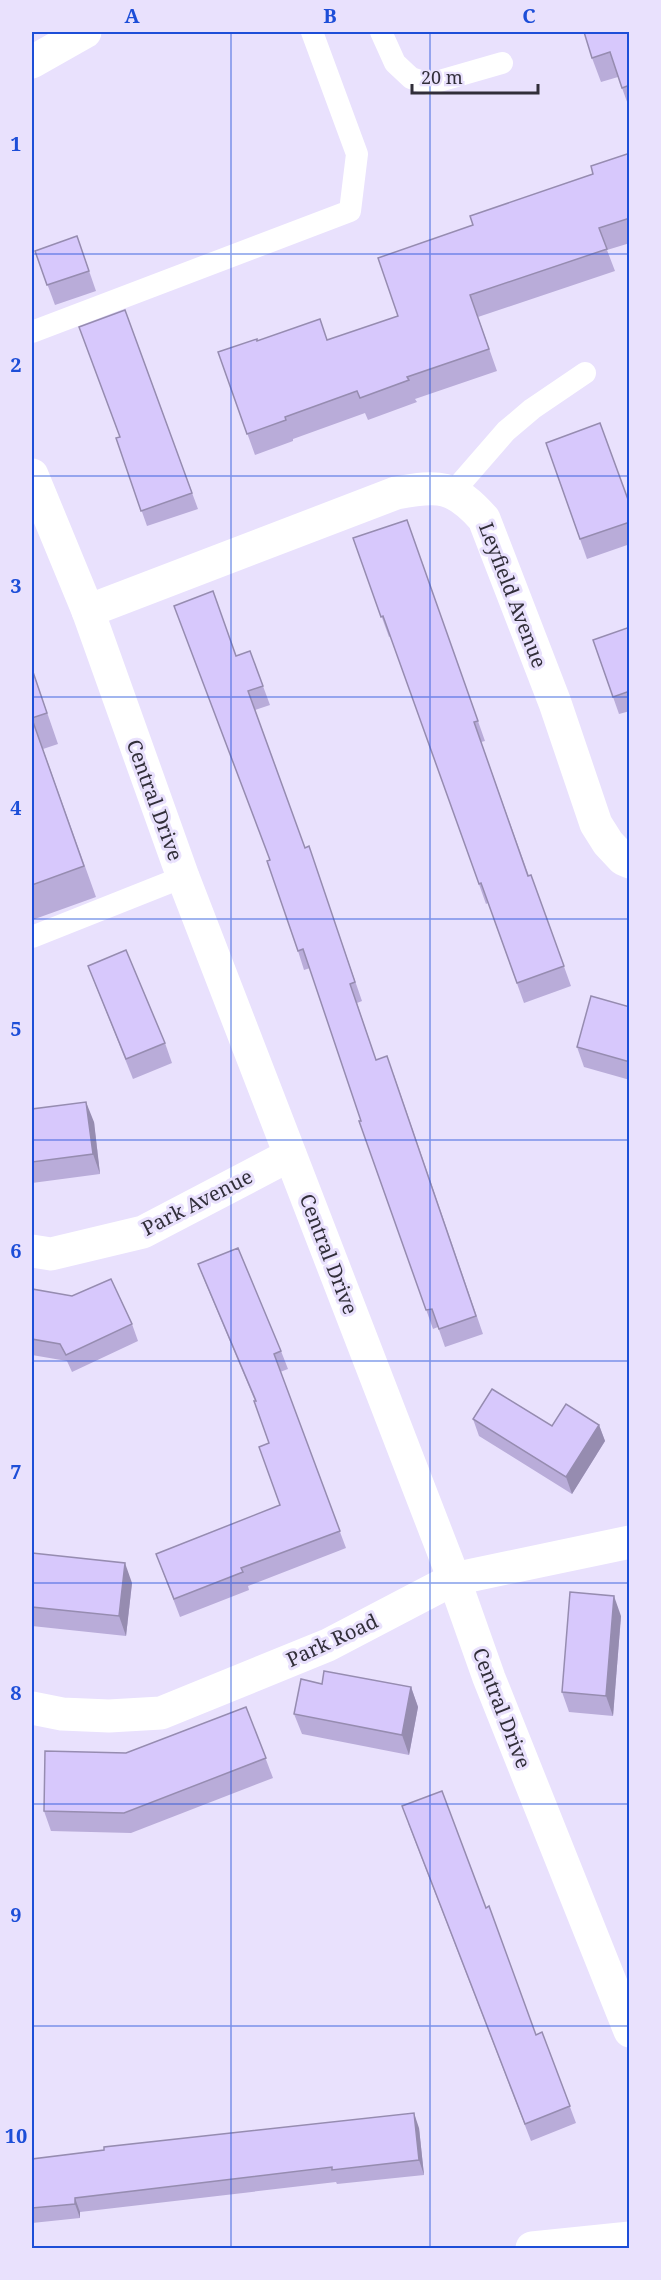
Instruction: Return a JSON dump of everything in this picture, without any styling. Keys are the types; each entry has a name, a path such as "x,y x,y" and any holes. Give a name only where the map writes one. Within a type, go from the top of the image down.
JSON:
{"street":[{"path":"32,62 85,32"},
{"name":"Central Drive","path":"32,476 88,611 183,877 454,1580 489,1678 630,2031"},
{"path":"88,611 396,493 425,488 453,492"},
{"name":"Leyfield Avenue","path":"453,492 468,501 484,519 555,703 596,824 608,843 623,859 630,862"},
{"name":"Park Avenue","path":"32,1251 51,1254 143,1232 290,1155"},
{"name":"Park Road","path":"32,1708 62,1714 109,1716 161,1713 328,1646 454,1580 630,1542"},
{"path":"532,2248 630,2238"}],"lane":[{"path":"32,332 350,211 357,154 312,32"},
{"path":"381,32 395,63 411,78 429,84 502,63"},
{"path":"453,492 506,431 532,409 585,373"},
{"path":"32,937 183,877"}],"building":[{"path":"584,32 630,32 630,85 622,88 610,52 592,58"},
{"path":"630,153 630,218 599,228 607,249 470,295 489,349 407,377 409,380 360,398 357,391 285,417 286,420 247,434 218,352 320,319 327,340 398,316 378,258 473,225 470,216 593,174 591,166"},
{"path":"77,236 89,271 47,285 35,251"},
{"path":"125,310 192,493 141,511 116,438 120,437 79,327"},
{"path":"600,423 630,505 630,522 580,539 546,443"},
{"path":"407,520 478,721 474,722 528,876 531,875 564,966 517,983 353,538"},
{"path":"213,591 236,656 250,651 263,686 248,691 305,848 309,846 355,982 350,984 376,1060 387,1056 476,1316 439,1329 432,1309 426,1310 359,1121 361,1121 303,949 298,951 267,861 270,860 174,606"},
{"path":"630,627 630,691 613,697 593,640"},
{"path":"32,669 47,713 32,718"},
{"path":"32,719 84,866 32,885"},
{"path":"126,950 165,1043 126,1059 88,966"},
{"path":"591,996 630,1007 630,1062 577,1047"},
{"path":"86,1102 93,1154 32,1162 32,1109"},
{"path":"238,1248 281,1351 274,1354 340,1531 241,1568 243,1572 174,1599 156,1554 280,1505 259,1447 269,1443 254,1401 256,1401 198,1264"},
{"path":"111,1279 132,1324 66,1355 60,1344 32,1339 32,1289 72,1296"},
{"path":"492,1389 552,1426 566,1404 599,1425 566,1477 473,1419"},
{"path":"32,1553 125,1563 119,1616 32,1607"},
{"path":"570,1592 614,1596 606,1696 562,1692"},
{"path":"324,1671 411,1687 402,1735 294,1714 301,1679 322,1684"},
{"path":"246,1707 266,1758 124,1813 44,1811 45,1751 126,1753"},
{"path":"442,1791 486,1908 489,1906 536,2035 542,2032 570,2106 525,2124 402,1806"},
{"path":"414,2113 419,2160 332,2170 332,2167 75,2198 75,2204 32,2208 32,2159 104,2150 104,2147"}]}
